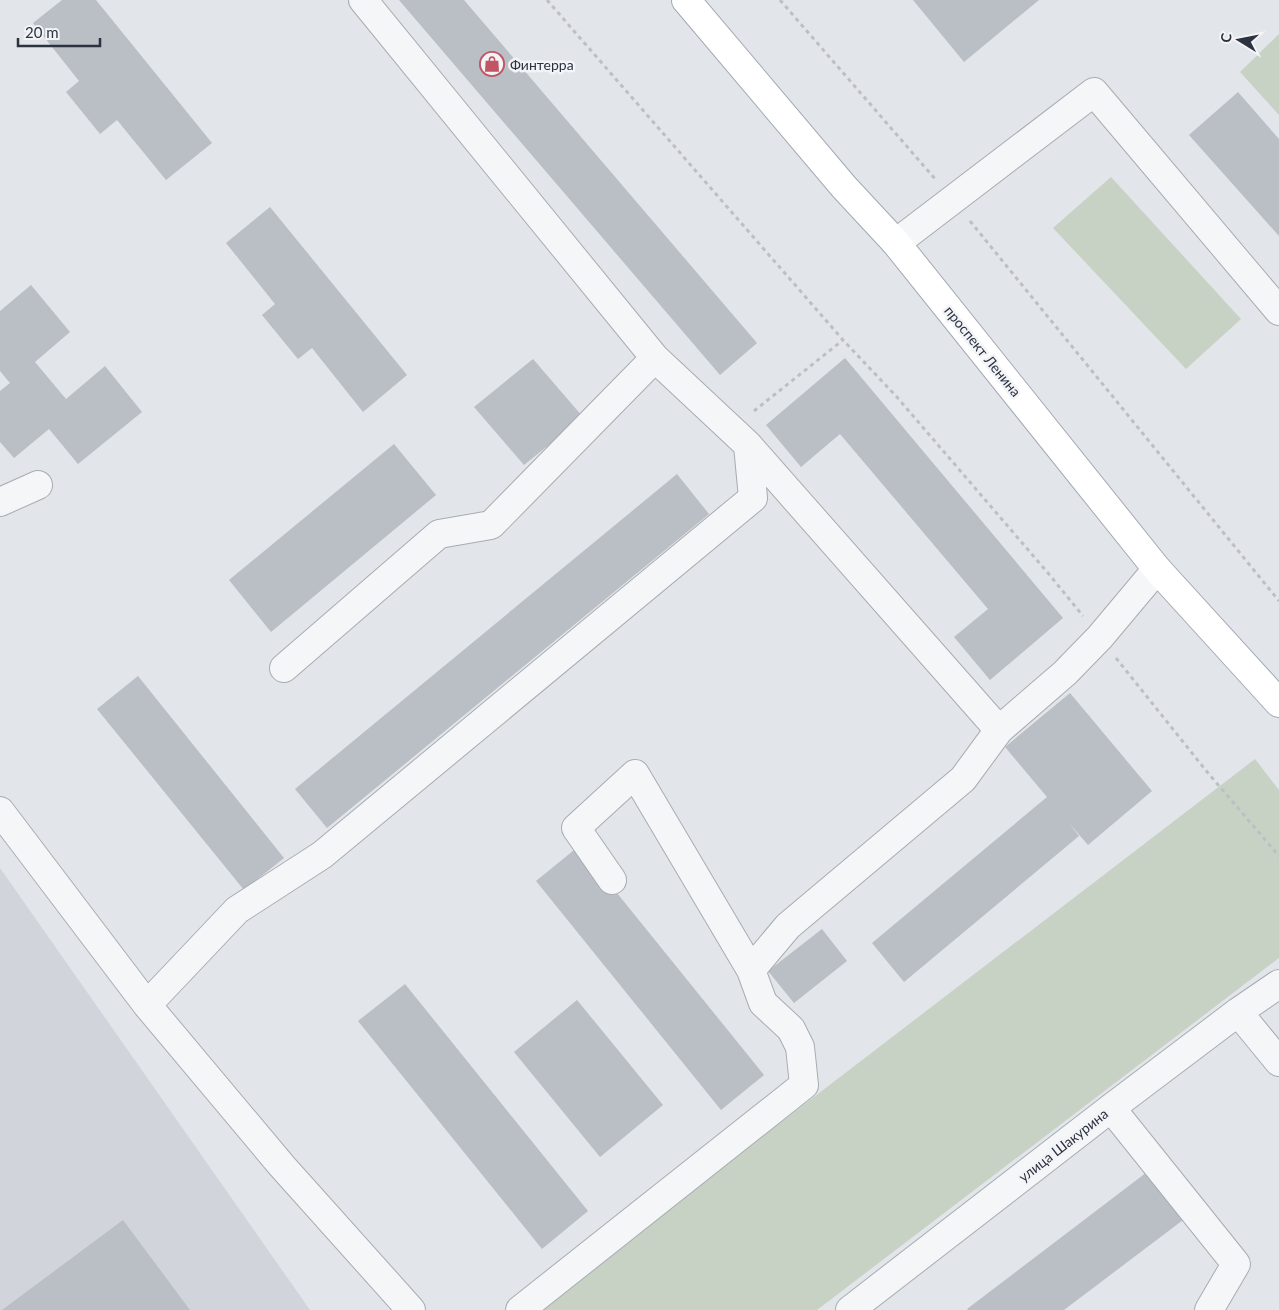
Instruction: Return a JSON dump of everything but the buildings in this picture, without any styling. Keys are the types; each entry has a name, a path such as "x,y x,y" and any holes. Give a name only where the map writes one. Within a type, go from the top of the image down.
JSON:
{"main road":[{"name":"проспект Ленина","path":"686,0 844,187 896,243 1157,569 1279,703"}],"street":[{"path":"363,0 655,358 740,437 998,730"},
{"path":"896,243 1094,92 1279,311"},
{"path":"284,668 440,534 491,524 655,358"},
{"path":"147,1006 237,910 322,855 754,498 740,437"},
{"path":"0,502 38,484"},
{"path":"751,970 788,926 963,779 998,730 1065,673 1100,637 1157,569"},
{"path":"520,1310 804,1085 800,1047 791,1029 763,1003 751,970 635,774 576,828 612,880"},
{"path":"0,811 147,1006 282,1166 411,1310"},
{"name":"улица Шакурина","path":"850,1310 1111,1108 1238,1012 1279,984"},
{"path":"1238,1012 1279,1062"},
{"path":"1111,1108 1236,1264 1209,1310"}],"path":[{"path":"547,0 843,340 902,403 1048,573 1208,773 1279,856"},
{"path":"780,0 953,200 1279,601"},
{"path":"740,437 843,340"}],"shaded area":[{"path":"0,868 310,1310 0,1310"}],"green space":[{"path":"1279,34 1279,115 1240,72"},
{"path":"1111,177 1241,319 1186,369 1053,228"},
{"path":"1255,759 1279,790 1279,958 817,1310 536,1310"}],"place":[{"name":"Финтерра","path":"492,64"}]}
